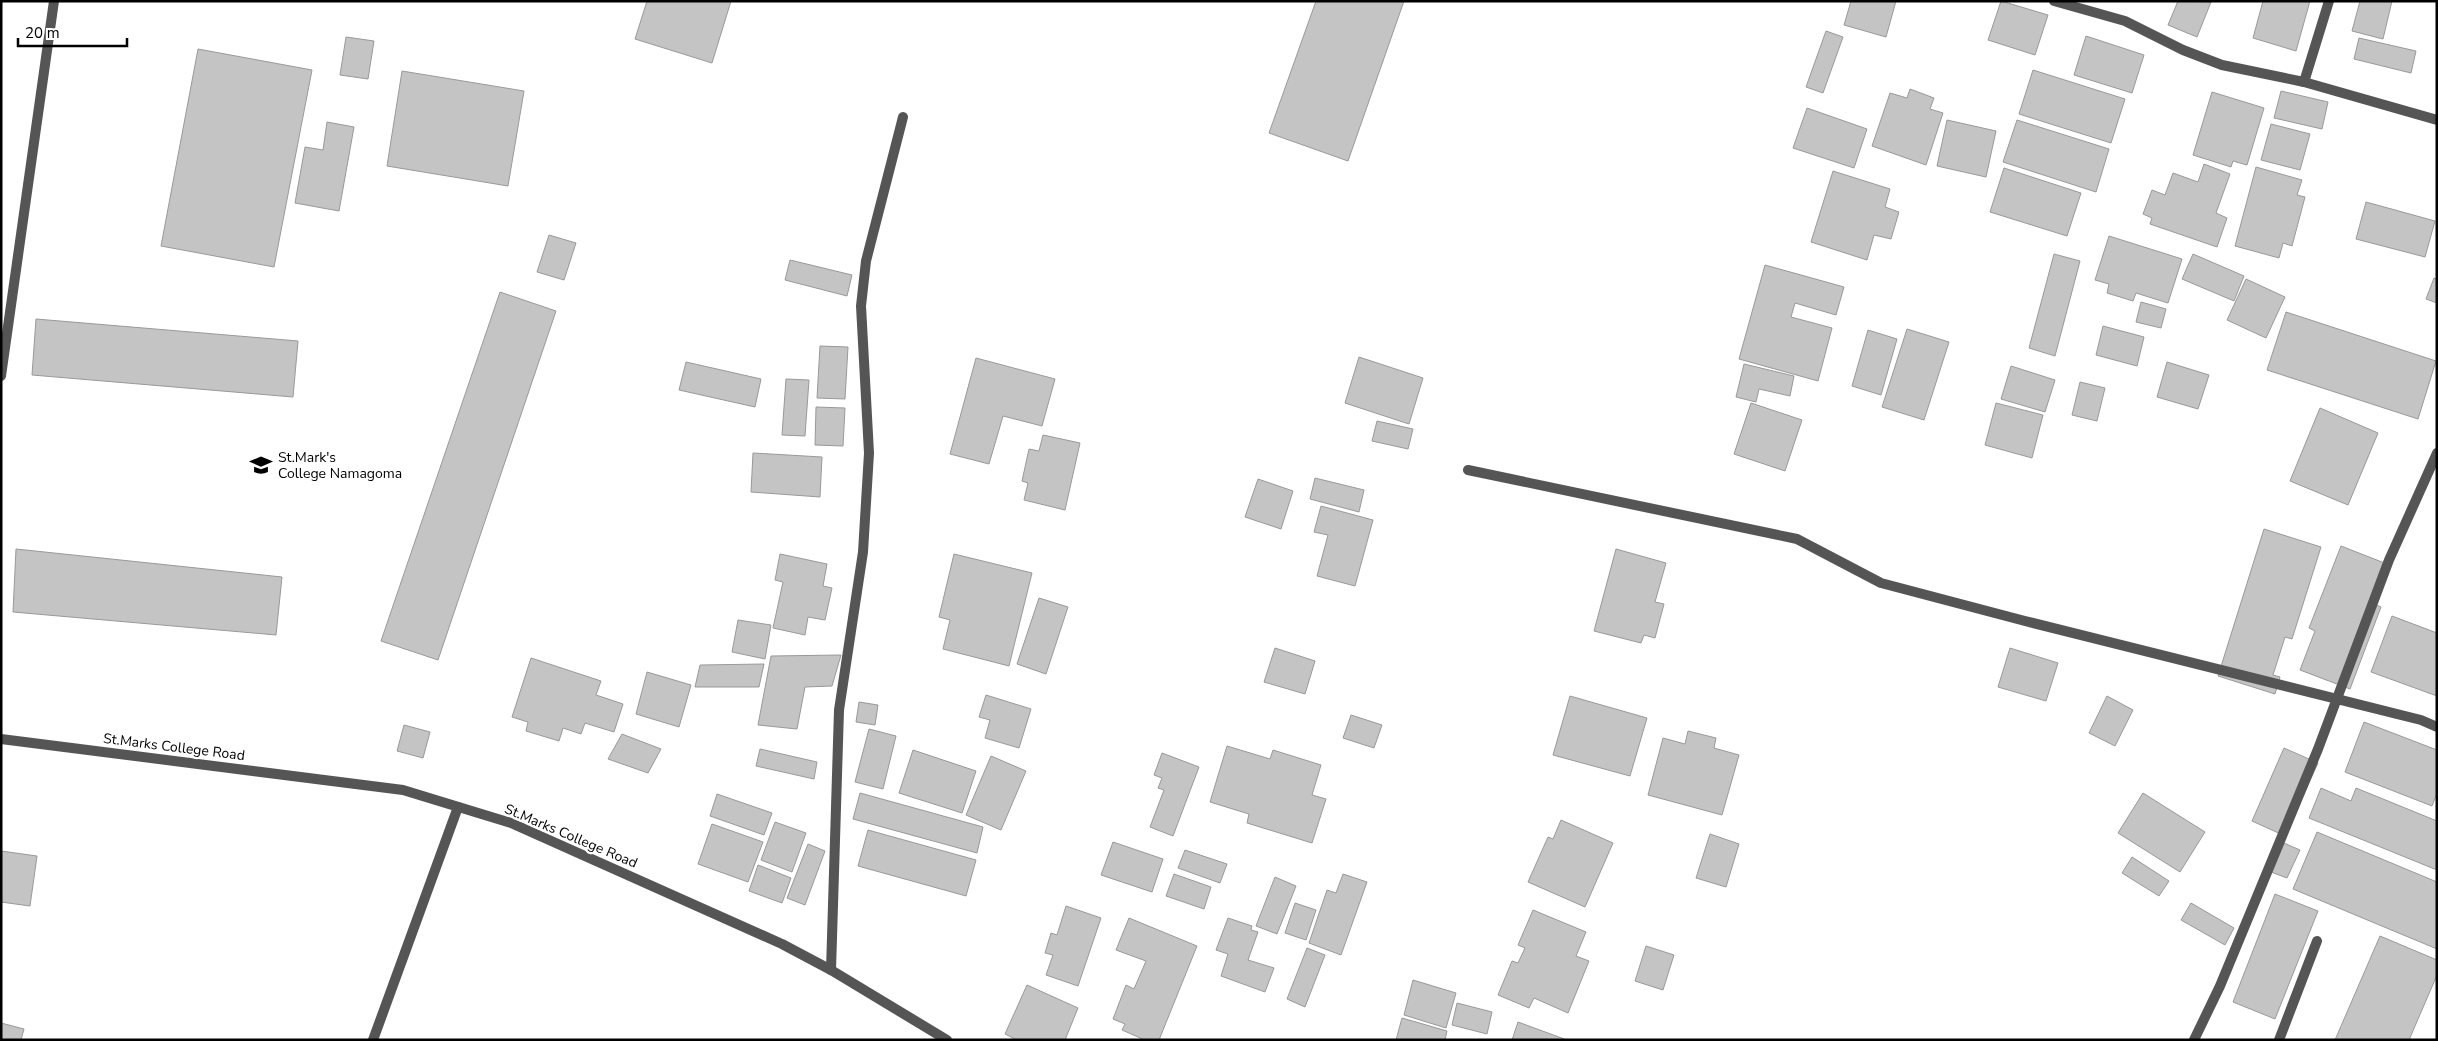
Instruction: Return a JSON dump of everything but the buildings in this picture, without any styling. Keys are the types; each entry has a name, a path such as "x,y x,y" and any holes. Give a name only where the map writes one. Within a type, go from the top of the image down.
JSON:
{"street":[{"path":"1,376 54,1"},
{"path":"2054,1 2125,21 2184,50 2222,65 2304,82 2437,120"},
{"path":"2304,82 2329,1"},
{"path":"831,970 839,710 863,552 869,453 861,306 866,261 903,117"},
{"path":"2194,1040 2220,986 2337,700 2389,560 2437,453"},
{"path":"1468,470 1797,540 1881,583 2421,720 2437,726"},
{"name":"St.Marks College Road","path":"1,739 403,790 511,823 782,944 831,970 947,1040"},
{"path":"373,1040 458,807"},
{"path":"2279,1040 2317,941"}],"place":[{"name":"St.Mark's College Namagoma","path":"261,465"}]}
